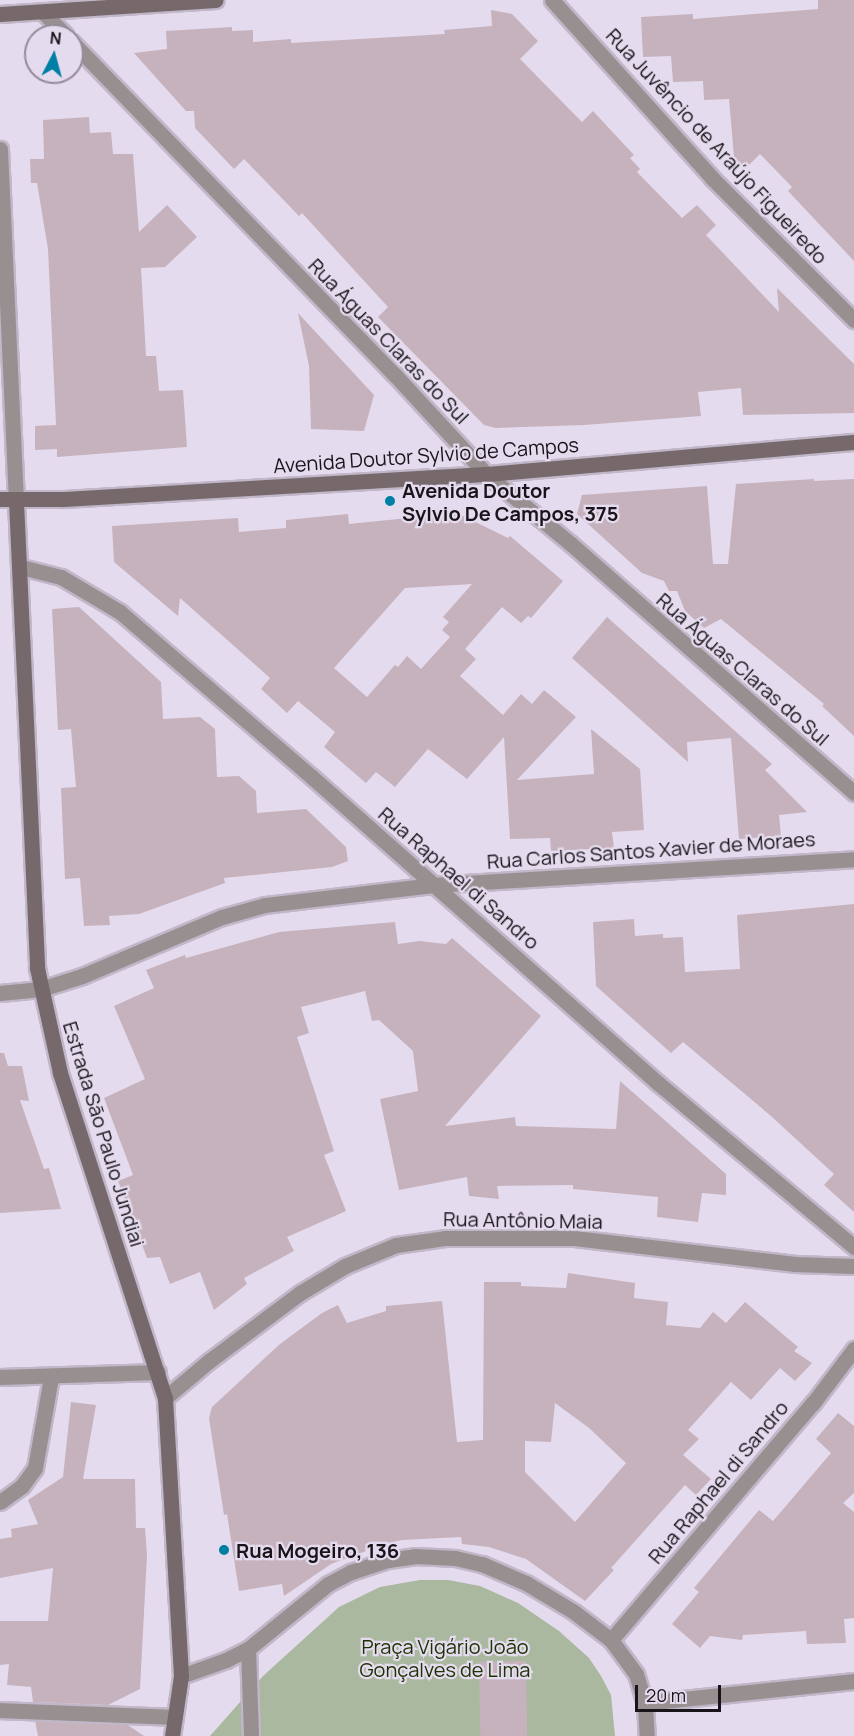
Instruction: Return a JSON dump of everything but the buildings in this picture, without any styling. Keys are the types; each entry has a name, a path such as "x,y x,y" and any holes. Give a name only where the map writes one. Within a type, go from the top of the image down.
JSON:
{"main road":[{"path":"0,15 216,0"},
{"name":"Avenida Doutor Sylvio de Campos","path":"8,500 486,474 854,442"},
{"name":"Estrada São Paulo Jundiai","path":"8,500 21,567 34,936 41,989 60,1072 165,1398 181,1676 172,1736"}],"street":[{"name":"Rua Juvêncio de Araújo Figueiredo","path":"552,0 712,178 854,320"},
{"path":"43,12 54,24"},
{"name":"Rua Águas Claras do Sul","path":"84,54 395,375 486,474 571,544 854,793"},
{"path":"0,149 8,500"},
{"name":"Rua Raphael di Sandro","path":"21,567 62,578 120,612 312,777 658,1083 854,1247"},
{"name":"Rua Carlos Santos Xavier de Moraes","path":"0,993 41,989 82,976 222,917 265,905 432,885 854,859"},
{"name":"Rua Antônio Maia","path":"165,1398 208,1361 300,1293 345,1266 396,1245 445,1238 574,1238 795,1264 854,1266"},
{"name":"Rua Raphael di Sandro","path":"611,1640 813,1403 854,1349"},
{"path":"0,1377 158,1372"},
{"path":"0,1502 22,1486 35,1468 51,1377"},
{"path":"181,1676 226,1660 248,1649 328,1584 351,1572 388,1560 415,1556 454,1558 503,1572 574,1612 611,1640 636,1674 645,1703 647,1736"},
{"path":"248,1649 251,1736"},
{"path":"645,1703 854,1681"},
{"path":"0,1710 175,1717"}],"green space":[{"name":"Praça Vigário João Gonçalves de Lima","path":"420,1580 448,1580 480,1586 518,1603 559,1631 589,1658 601,1676 611,1695 615,1736 210,1736 263,1676 339,1607 380,1587"}],"place":[{"name":"Avenida Doutor Sylvio De Campos, 375","path":"390,501"},
{"name":"Rua Mogeiro, 136","path":"224,1550"}]}
